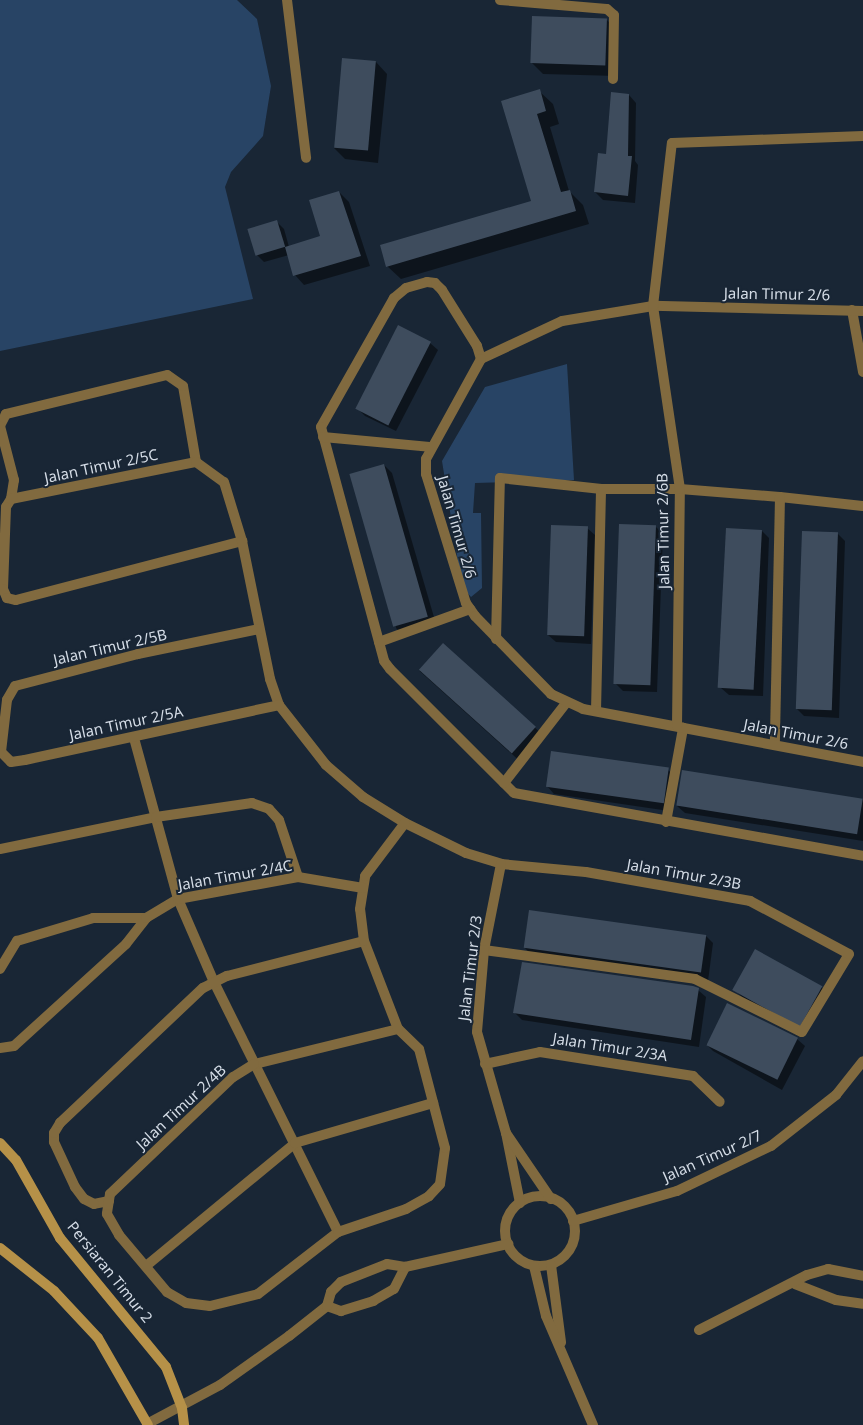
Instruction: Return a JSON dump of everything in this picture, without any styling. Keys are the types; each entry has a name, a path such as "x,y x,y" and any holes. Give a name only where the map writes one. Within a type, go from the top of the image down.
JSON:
{"street":[{"path":"287,0 306,158"},
{"path":"500,0 608,9 614,15 613,79"},
{"name":"Jalan Timur 2/6B","path":"666,822 680,727 680,489 653,306 672,143 863,136"},
{"path":"481,359 477,346 442,290 435,284 427,282 406,288 394,298 324,418 323,437 379,642 390,669 514,793 523,797 863,856"},
{"name":"Jalan Timur 2/6","path":"863,311 653,306 562,320 481,359 430,447 426,474 460,590 470,610 538,683 566,703 596,711 863,762"},
{"path":"852,310 863,372"},
{"path":"242,541 16,600 7,598 3,589 6,507 11,499 14,480 0,426 6,414 167,375 183,386 196,462 224,482 242,541 259,630 279,705"},
{"path":"323,437 430,447"},
{"name":"Jalan Timur 2/5C","path":"11,499 196,462"},
{"path":"496,639 500,478 601,489 680,489 863,506"},
{"path":"596,711 601,489"},
{"path":"775,745 780,497"},
{"path":"379,642 470,610"},
{"name":"Jalan Timur 2/5B","path":"1,732 7,700 16,686 129,657 259,630"},
{"path":"504,783 566,703"},
{"name":"Jalan Timur 2/5A","path":"1,732 1,752 11,762 134,738 279,705"},
{"name":"Jalan Timur 2/3B","path":"279,705 326,765 363,797 404,823 466,853 501,864 586,872 750,901 849,954 802,1032 695,979 484,950"},
{"path":"134,738 178,899 214,982 338,1232"},
{"path":"0,849 156,817 252,804 270,809 279,820 298,877"},
{"path":"109,1197 107,1214 119,1235 168,1292 186,1304 210,1306 258,1294 338,1232 406,1209 429,1196 440,1184 445,1168 445,1148 419,1049 398,1029 364,942 360,909 365,876 376,858 404,823"},
{"name":"Jalan Timur 2/3","path":"501,864 484,950 478,1032 485,1064 506,1134"},
{"name":"Jalan Timur 2/4C","path":"0,1048 14,1046 126,944 146,918 178,899 298,877 364,888"},
{"path":"0,969 17,941 93,918 146,918"},
{"path":"109,1197 94,1204 84,1199 54,1142 54,1133 60,1123 196,994 214,982 227,976 364,942"},
{"name":"Jalan Timur 2/4B","path":"109,1197 233,1077 254,1064 398,1029"},
{"name":"Jalan Timur 2/3A","path":"485,1064 540,1052 674,1072 693,1076 720,1102"},
{"name":"Jalan Timur 2/7","path":"573,1221 677,1191 771,1146 836,1095 863,1061"},
{"path":"146,1266 295,1143 433,1103"},
{"path":"506,1134 552,1198 568,1211 573,1221 573,1242 561,1260 551,1265 534,1266 522,1261 508,1244 506,1222 520,1203 540,1197 552,1198"},
{"path":"506,1134 520,1203"},
{"name":"Persiaran Timur 2","path":"0,1143 16,1160 60,1238 166,1367 182,1408 184,1425"},
{"path":"0,1248 54,1291 98,1338 147,1424 182,1408 220,1385 327,1306 331,1292 341,1282 387,1264 405,1267 508,1244"},
{"path":"551,1265 562,1348"},
{"path":"534,1266 546,1316 562,1348 594,1425"},
{"path":"327,1306 341,1311 373,1300 394,1289 405,1267"},
{"path":"699,1330 795,1284 806,1275 828,1269 863,1276"},
{"path":"795,1284 836,1300 863,1304"}],"shaded area":[{"path":"0,0 237,0 257,19 271,86 263,136 231,172 225,187 253,299 0,351"},
{"path":"567,364 574,480 475,483 473,513 481,513 482,588 471,597 462,587 442,461 485,387"}],"building":[{"path":"532,16 607,19 605,66 530,63"},
{"path":"342,58 376,61 368,151 334,148"},
{"path":"540,89 546,111 537,114 561,192 570,190 576,211 386,267 380,245 531,201 501,101"},
{"path":"611,92 629,94 628,156 632,156 628,196 594,192 598,153 606,154"},
{"path":"339,191 361,256 293,276 285,247 320,236 309,200"},
{"path":"277,220 285,247 256,256 247,229"},
{"path":"398,325 431,342 388,426 355,409"},
{"path":"384,464 428,617 393,627 349,474"},
{"path":"619,524 656,525 650,685 613,684"},
{"path":"551,525 588,526 584,636 547,635"},
{"path":"726,528 762,530 754,690 718,688"},
{"path":"802,531 838,532 832,710 796,709"},
{"path":"443,643 536,727 512,753 419,670"},
{"path":"551,751 669,768 664,803 546,787"},
{"path":"682,770 863,799 857,834 676,806"},
{"path":"529,910 706,935 701,973 524,948"},
{"path":"755,949 822,986 800,1027 732,990"},
{"path":"522,962 699,988 691,1040 513,1013"},
{"path":"727,1003 798,1038 777,1080 706,1045"}]}
